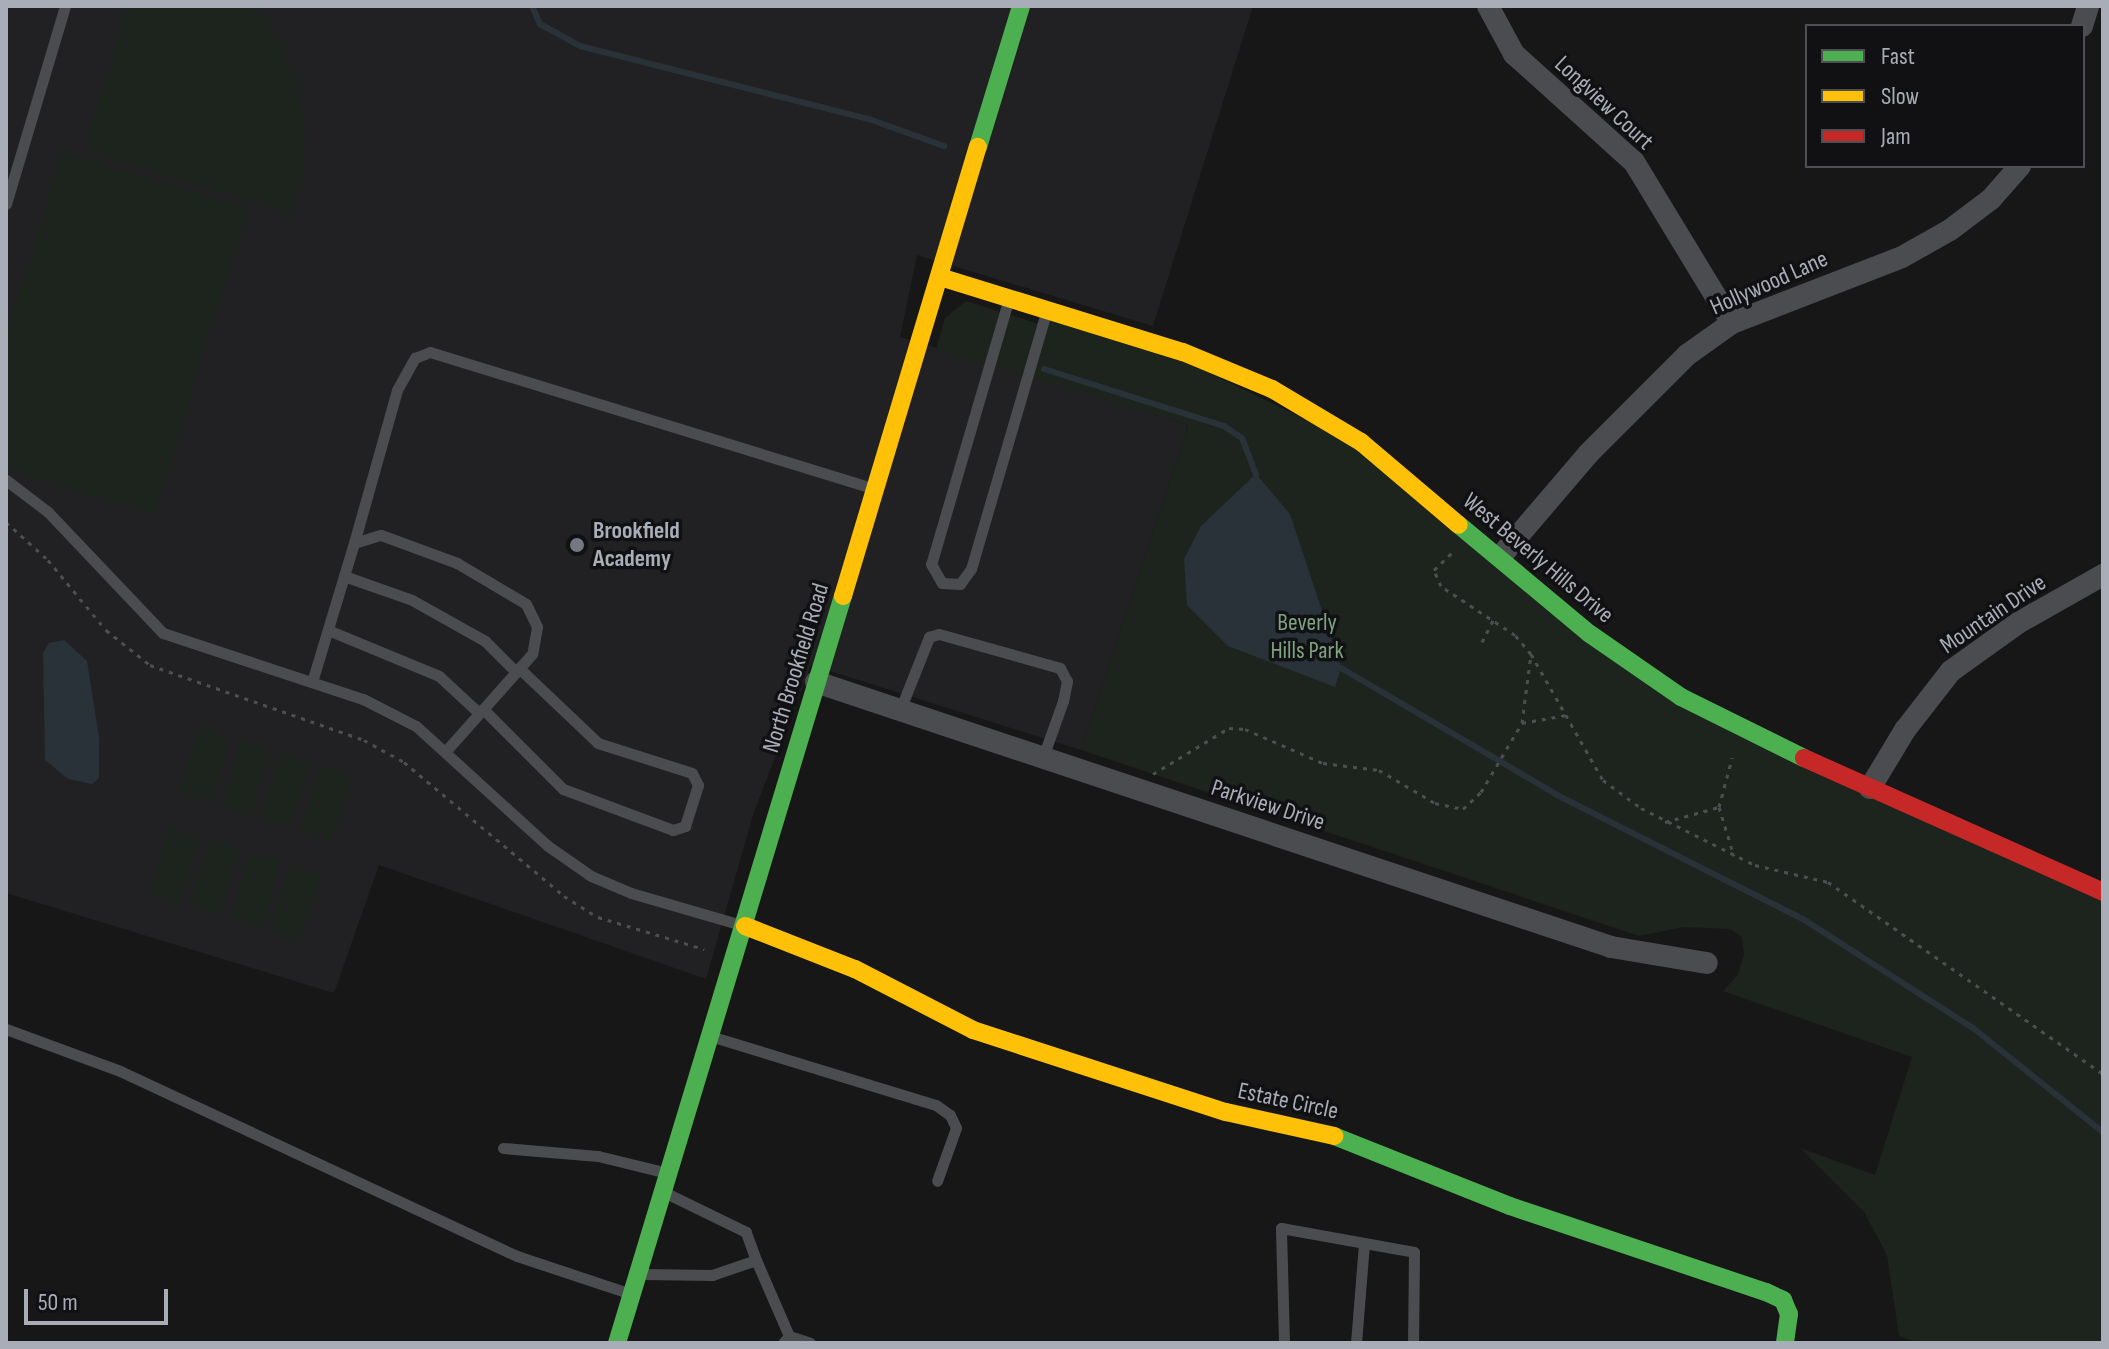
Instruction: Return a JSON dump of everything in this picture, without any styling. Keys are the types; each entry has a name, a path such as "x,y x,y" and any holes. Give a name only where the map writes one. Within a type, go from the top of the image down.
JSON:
{"street":[{"name":"North Brookfield Road","path":"617,1343 1021,6"},
{"name":"Longview Court","path":"1488,6 1514,54 1634,162 1732,323"},
{"name":"Hollywood Lane","path":"1501,556 1637,401 1732,323 1902,257 1971,216 2018,168"},
{"name":"West Beverly Hills Drive","path":"940,277 1183,352 1272,389 1361,442 1501,556 1590,634 1681,697 1870,788 2103,892"},
{"name":"Mountain Drive","path":"1870,788 1905,730 1951,671 2018,623 2103,575"},
{"name":"Parkview Drive","path":"816,682 1611,947 1707,963"},
{"name":"Estate Circle","path":"745,926 855,969 973,1030 1226,1112 1349,1139 1510,1206 1766,1292 1783,1300 1789,1314 1785,1343"}],"lane":[{"path":"6,204 65,6"},
{"path":"1009,298 931,564 942,583 960,584 971,569 1047,309"},
{"path":"312,682 397,390 415,358 430,352 875,489"},
{"path":"6,480 48,512 163,633 363,699 416,726 548,846 591,876 709,919 745,926"},
{"path":"354,543 381,535 407,541 457,563 526,604 537,627 532,654 445,752"},
{"path":"328,630 439,676 481,711 563,789 673,830 685,826 698,785 692,773 598,743 485,641 412,600 344,576"},
{"path":"900,710 929,637 939,634 1060,668 1067,681 1043,757"},
{"path":"6,1029 120,1071 517,1256 631,1294"},
{"path":"710,1036 936,1105 950,1115 956,1128 937,1181"},
{"path":"503,1148 598,1156 667,1173"},
{"path":"662,1192 746,1232 786,1340 810,1343"},
{"path":"1284,1343 1281,1228 1414,1252 1413,1343"},
{"path":"1356,1343 1364,1243"},
{"path":"636,1274 712,1275 756,1260"}],"path":[{"path":"6,522 48,560 106,630 150,665 364,740 404,762 564,896 598,917 704,949"},
{"path":"1473,535 1434,570 1441,586 1515,635 1531,654 1603,780 1665,822 1734,856 1828,882 2103,1074"},
{"path":"1482,642 1493,620"},
{"path":"1143,791 1153,774 1229,728 1245,729 1323,763 1379,770 1435,803 1463,809 1492,775 1522,723 1531,654"},
{"path":"1522,723 1566,715"},
{"path":"1732,758 1719,807 1734,856"},
{"path":"1665,822 1719,807"}],"shaded area":[{"name":"Brookfield Academy","path":"6,6 1253,6 1153,326 917,255 900,337 1188,425 1081,750 811,665 754,812 706,979 379,865 334,993 6,893"},
{"path":"1256,474 1290,514 1341,668 1335,687 1228,646 1187,605 1184,559 1201,526"},
{"path":"64,640 87,661 99,737 99,778 92,784 68,779 45,760 43,653 49,643"}],"green space":[{"path":"127,6 254,6 281,45 296,79 305,129 304,168 291,213 94,154 87,140"},
{"path":"62,151 248,208 154,515 6,469 6,335"},
{"name":"Beverly Hills Park","path":"966,301 1045,326 1055,318 1189,363 1342,437 1584,640 2103,900 2103,1343 1919,1343 1899,1336 1887,1255 1864,1212 1800,1148 1875,1175 1912,1057 1723,991 1737,976 1744,955 1742,937 1730,929 1684,927 1639,936 1081,750 1188,425 936,349 945,318"},
{"path":"200,727 231,737 210,803 179,793"},
{"path":"240,740 271,749 252,815 221,806"},
{"path":"281,752 311,762 290,828 260,818"},
{"path":"321,765 352,775 331,841 300,831"},
{"path":"169,828 200,838 179,904 148,894"},
{"path":"210,840 240,850 219,916 189,906"},
{"path":"250,853 281,862 262,928 231,919"},
{"path":"290,865 321,875 300,941 269,931"}],"waterway":[{"path":"532,6 540,24 580,46 869,119 944,146"},
{"path":"1044,369 1224,426 1242,438 1256,474"},
{"path":"1341,668 1563,798 1803,919 1973,1028 2103,1132"}],"traffic: fast":[{"path":"978,147 1021,6"},
{"path":"1459,525 1590,634 1681,697 1804,758"},
{"path":"617,1343 843,596"},
{"path":"1334,1136 1510,1206 1766,1292 1783,1300 1789,1314 1785,1343"}],"traffic: slow":[{"path":"843,596 978,147"},
{"path":"940,277 1183,352 1272,389 1361,442 1459,525"},
{"path":"745,926 855,969 973,1030 1226,1112 1334,1136"}],"traffic: jam":[{"path":"1804,758 2103,892"}],"place":[{"name":"Brookfield Academy","path":"577,545"}]}
